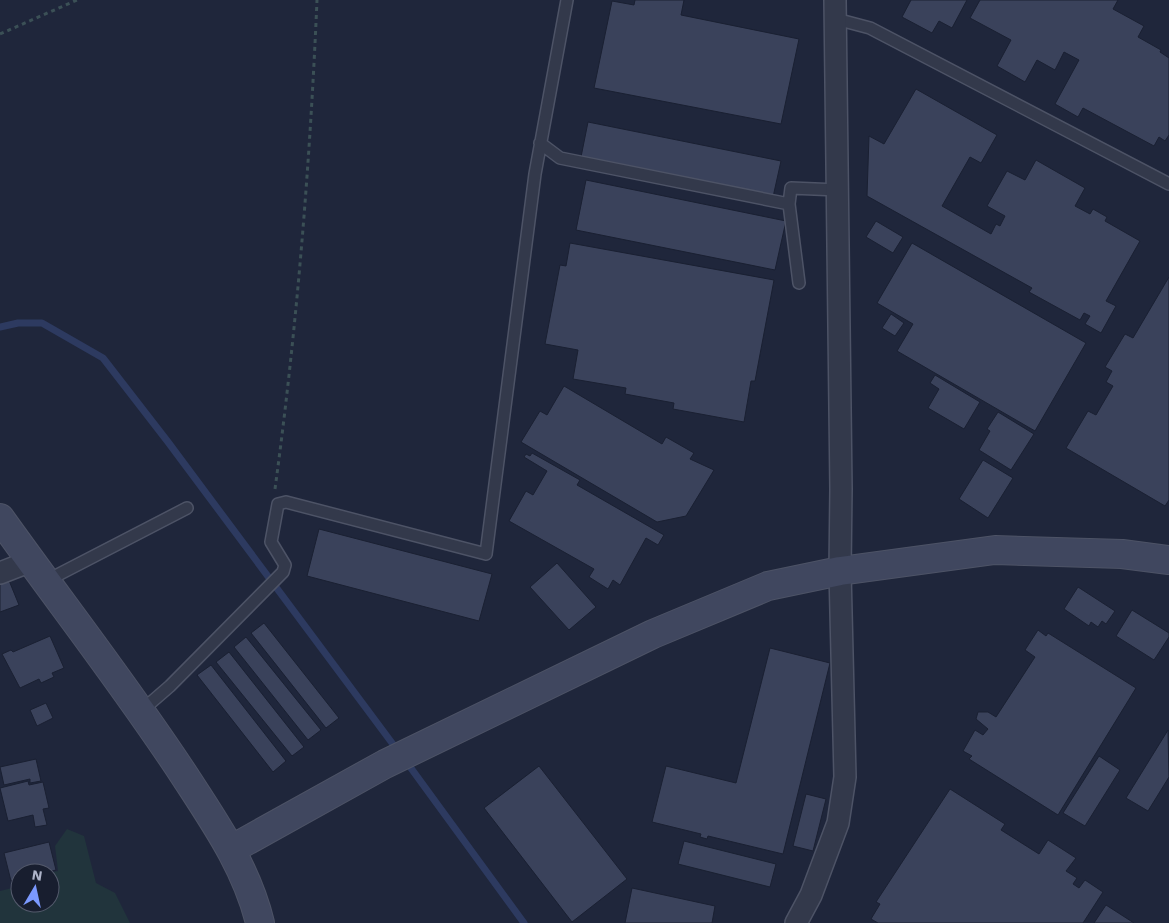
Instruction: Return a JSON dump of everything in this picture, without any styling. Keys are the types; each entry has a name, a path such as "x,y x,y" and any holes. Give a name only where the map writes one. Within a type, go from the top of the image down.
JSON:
{"street":[{"path":"796,923 811,895 838,823 845,777 840,571 842,489 836,10"},
{"path":"0,518 140,712 232,849 257,909 260,923"},
{"path":"232,849 385,764 653,634 768,586 840,571 995,550 1122,554 1169,560"},
{"path":"0,573 38,571"}],"lane":[{"path":"140,712 170,686 283,572 285,564 271,542 278,504 286,502 486,554 540,143 567,0"},
{"path":"836,10 1169,184"},
{"path":"540,143 560,158 789,204"},
{"path":"799,282 789,204 791,188 838,190"},
{"path":"38,571 188,508"}],"path":[{"path":"0,34 77,0"},
{"path":"278,504 274,494 298,286 317,0"}],"shaded area":[{"path":"67,829 84,836 96,883 115,893 130,923 0,923 0,891 10,888 10,913 60,913 60,863 57,863 55,846"}],"building":[{"path":"635,0 684,0 681,15 799,39 781,124 594,88 612,1 634,5"},
{"path":"911,0 967,0 952,28 939,21 932,33 902,17"},
{"path":"980,0 1118,0 1113,9 1144,26 1138,37 1161,50 1160,52 1169,58 1169,135 1165,141 1159,137 1154,146 1083,108 1078,117 1055,104 1079,60 1064,52 1055,70 1037,60 1025,82 997,66 1011,40 970,18"},
{"path":"916,89 997,135 981,163 970,157 942,206 991,234 996,224 1000,226 1005,216 987,206 1007,171 1025,180 1036,160 1085,188 1075,206 1090,214 1093,209 1107,217 1105,221 1140,241 1106,301 1116,306 1101,333 1085,324 1090,316 1084,313 1080,320 1029,292 1032,288 867,196 869,136 884,144"},
{"path":"588,122 781,161 773,197 581,157"},
{"path":"586,180 786,221 775,270 576,230"},
{"path":"876,221 903,237 893,253 866,237"},
{"path":"570,243 774,280 755,381 751,381 744,422 673,409 674,403 625,394 626,388 573,379 578,350 545,344 560,265 566,266"},
{"path":"912,243 1086,343 1035,431 897,351 913,324 877,303"},
{"path":"1169,277 1169,500 1165,506 1066,448 1088,411 1096,415 1113,386 1106,382 1112,371 1105,367 1125,334 1133,338"},
{"path":"891,314 904,323 895,336 882,328"},
{"path":"935,375 980,402 964,429 928,408 939,389 930,383"},
{"path":"564,386 662,444 666,437 694,453 690,459 714,470 686,516 657,522 521,442 540,411 547,415"},
{"path":"998,412 1034,434 1011,470 979,450 990,431 987,429"},
{"path":"532,453 580,480 577,485 664,535 658,545 646,538 620,585 613,580 608,589 589,577 594,569 509,521 526,491 533,495 547,471 524,457 526,454 530,456"},
{"path":"983,460 1013,478 988,518 959,499"},
{"path":"319,529 492,574 479,621 307,576"},
{"path":"557,563 596,607 569,630 530,587"},
{"path":"8,578 19,605 0,612 0,582"},
{"path":"1078,587 1115,611 1106,624 1102,621 1098,627 1091,622 1089,626 1064,609"},
{"path":"1132,610 1169,633 1169,637 1154,660 1116,636"},
{"path":"264,623 339,718 326,728 251,633"},
{"path":"1038,630 1046,636 1048,633 1136,688 1058,815 969,759 972,756 963,751 975,730 983,735 988,729 976,719 978,712 988,712 996,717 1035,657 1025,650"},
{"path":"50,636 64,668 52,673 54,677 41,683 39,679 20,688 2,654 11,650 13,652"},
{"path":"246,637 321,730 308,740 234,647"},
{"path":"770,648 830,663 783,854 708,836 707,839 700,837 701,834 652,822 666,766 736,783"},
{"path":"229,652 304,747 292,756 216,662"},
{"path":"211,665 286,761 273,772 197,675"},
{"path":"46,703 53,718 37,726 30,710"},
{"path":"1168,730 1169,777 1148,811 1126,798"},
{"path":"1099,756 1120,770 1085,826 1063,813"},
{"path":"36,759 41,781 30,783 30,779 4,785 0,767"},
{"path":"539,766 627,879 572,922 484,808"},
{"path":"28,781 29,785 43,782 49,808 43,809 47,825 35,827 33,815 8,821 0,788"},
{"path":"950,789 1005,824 1001,830 1039,854 1048,840 1076,858 1066,871 1077,878 1073,884 1079,888 1085,880 1103,892 1083,923 878,923 871,919 880,904 876,902"},
{"path":"806,794 826,799 813,851 793,846"},
{"path":"684,841 776,864 770,887 678,864"},
{"path":"49,842 54,863 10,863 10,877 4,853"},
{"path":"632,888 715,906 712,923 625,923"},
{"path":"1106,905 1134,923 1094,923"}],"waterway":[{"path":"0,327 18,323 42,323 103,358 168,442 398,751"},
{"path":"405,760 524,923"}]}
